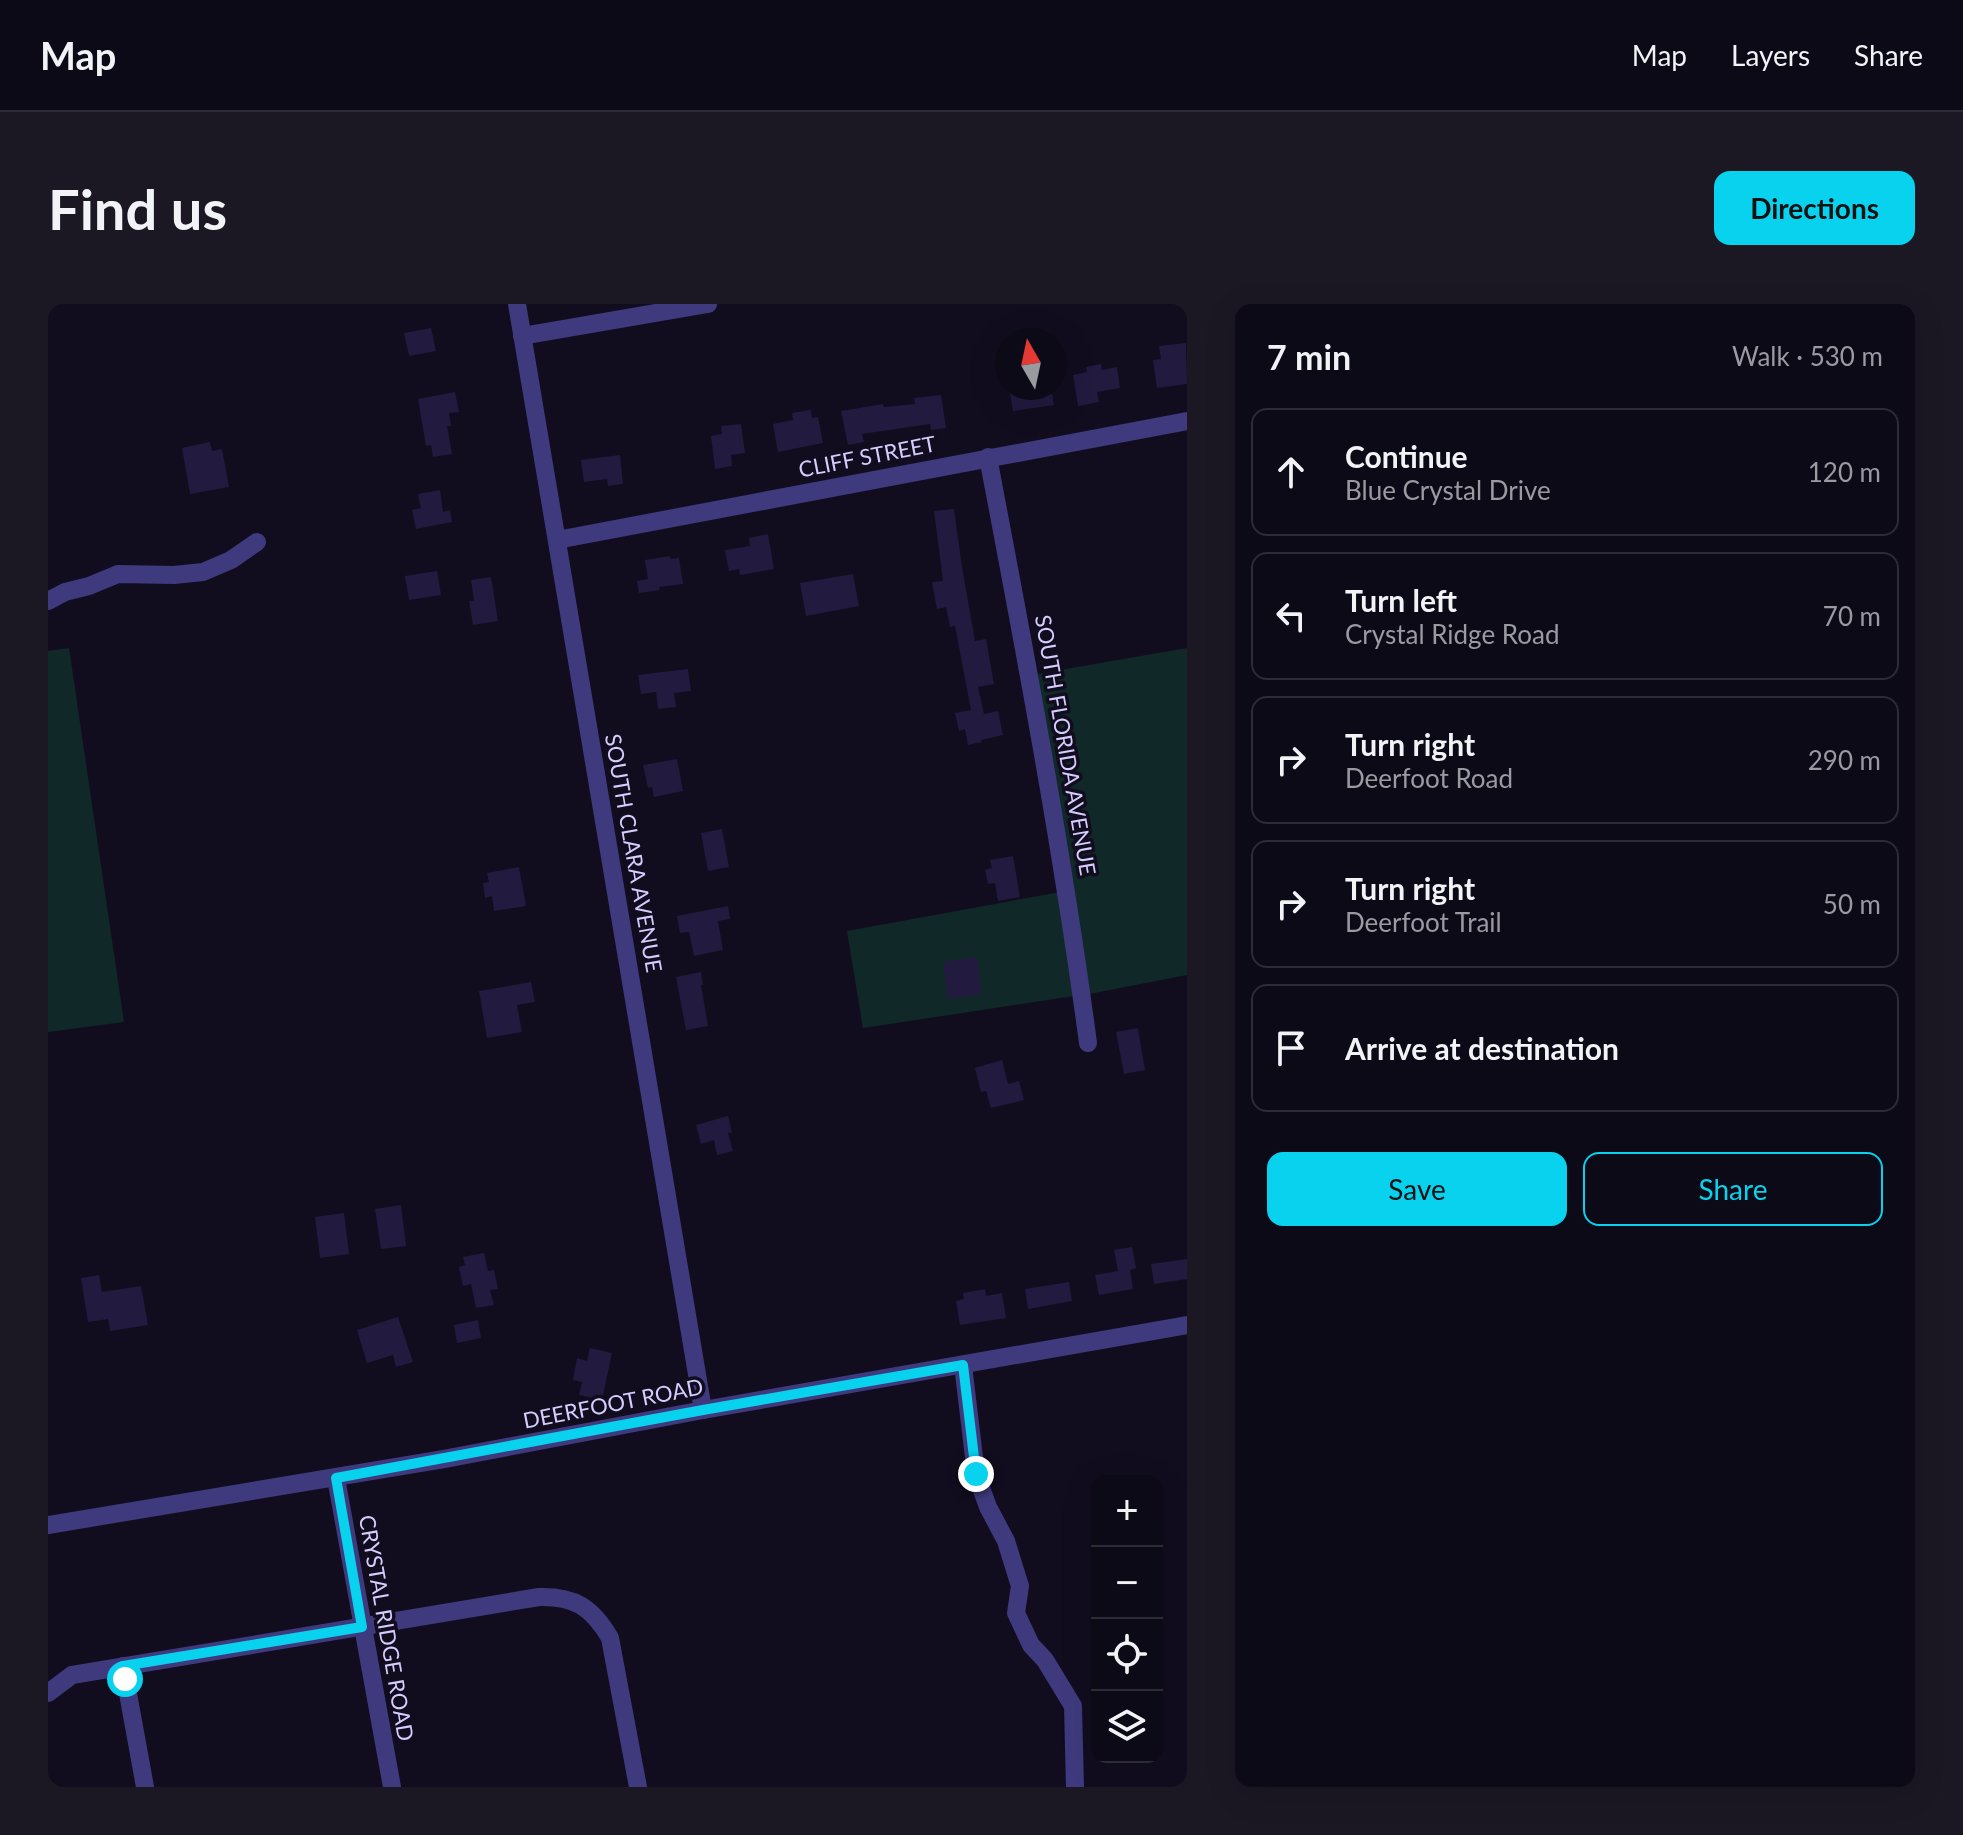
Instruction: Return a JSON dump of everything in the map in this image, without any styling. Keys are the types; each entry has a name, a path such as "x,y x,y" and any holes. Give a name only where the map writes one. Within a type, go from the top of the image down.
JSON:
{"street":[{"name":"SOUTH CLARA AVENUE","path":"517,304 703,1410"},
{"path":"522,336 708,304"},
{"name":"CLIFF STREET","path":"557,540 1187,421"},
{"name":"SOUTH FLORIDA AVENUE","path":"988,457 1065,878 1088,1043"},
{"path":"48,601 118,574 203,572 231,560 257,542"},
{"name":"DEERFOOT ROAD","path":"48,1525 336,1478 1187,1325"},
{"path":"963,1365 976,1474 988,1507 1006,1541 1020,1586 1016,1613 1031,1645 1045,1660 1073,1706 1075,1787"},
{"name":"CRYSTAL RIDGE ROAD","path":"336,1478 392,1787"},
{"path":"48,1693 72,1675 554,1597 582,1605 602,1623 610,1638 638,1787"},
{"path":"123,1666 145,1787"}],"green space":[{"path":"69,648 124,1022 48,1032 48,651"},
{"path":"1187,648 1187,975 1089,994 1075,892 1037,674"},
{"path":"1060,892 1074,996 863,1028 847,931"}],"building":[{"path":"431,328 436,351 409,356 404,333"},
{"path":"1186,343 1187,384 1157,388 1153,360 1161,359 1159,346"},
{"path":"1101,364 1102,370 1117,367 1120,388 1097,392 1099,402 1078,406 1073,375 1087,372 1086,367"},
{"path":"455,392 459,412 449,413 451,426 447,426 452,454 433,457 431,445 426,446 418,399"},
{"path":"941,395 946,428 931,430 930,424 862,434 864,442 848,445 841,411 883,404 884,407 915,404 914,398"},
{"path":"1011,400 1053,400 1054,405 1013,411"},
{"path":"811,410 812,418 818,417 823,443 778,452 773,424 793,420 792,413"},
{"path":"741,424 745,453 731,455 732,466 715,469 711,436 722,434 721,426"},
{"path":"210,442 212,451 222,449 229,487 190,494 182,448"},
{"path":"620,455 623,484 608,486 607,479 584,482 581,460"},
{"path":"440,490 443,512 450,510 452,522 416,529 412,510 421,508 418,494"},
{"path":"954,509 975,641 986,639 994,684 978,687 984,714 998,711 1003,735 968,745 965,729 959,731 955,713 971,710 955,626 950,627 946,607 937,609 932,582 943,581 934,511"},
{"path":"768,534 774,569 740,575 739,569 729,571 725,550 750,546 749,538"},
{"path":"670,556 670,559 679,558 683,584 639,593 637,581 648,579 645,560"},
{"path":"437,571 441,595 409,600 405,576"},
{"path":"853,574 859,606 806,616 800,583"},
{"path":"491,577 498,621 473,625 469,601 474,601 471,580"},
{"path":"688,669 691,691 674,693 676,707 658,709 656,692 641,694 638,675"},
{"path":"677,759 683,791 654,797 652,787 648,788 643,765"},
{"path":"722,829 729,867 708,871 701,833"},
{"path":"1013,856 1020,897 998,901 995,883 988,884 985,870 992,868 990,860"},
{"path":"519,867 526,906 494,911 492,896 485,898 483,883 489,882 487,873"},
{"path":"728,906 730,919 718,921 723,950 694,956 689,932 680,933 677,916"},
{"path":"977,957 982,994 948,999 943,962"},
{"path":"701,972 708,1026 686,1030 676,977"},
{"path":"531,982 535,1002 517,1005 522,1032 487,1038 479,991"},
{"path":"1138,1028 1145,1070 1124,1074 1116,1032"},
{"path":"1002,1060 1008,1084 1019,1081 1024,1100 991,1108 986,1091 981,1092 975,1068"},
{"path":"728,1116 732,1132 728,1133 733,1151 717,1155 714,1140 701,1144 696,1125"},
{"path":"401,1205 406,1246 381,1249 375,1209"},
{"path":"344,1213 349,1254 320,1258 315,1217"},
{"path":"1132,1247 1136,1268 1130,1270 1133,1289 1099,1295 1095,1275 1118,1271 1114,1250"},
{"path":"484,1253 488,1271 494,1270 498,1289 490,1290 494,1305 476,1308 471,1284 463,1286 459,1267 465,1265 463,1257"},
{"path":"1187,1259 1187,1279 1154,1284 1151,1264"},
{"path":"99,1275 102,1292 141,1286 148,1325 110,1331 108,1319 88,1322 81,1278"},
{"path":"1069,1282 1072,1301 1028,1309 1025,1289"},
{"path":"985,1289 986,1296 1002,1293 1006,1318 960,1325 956,1301 964,1299 963,1293"},
{"path":"398,1317 413,1362 396,1367 393,1355 367,1363 357,1330"},
{"path":"478,1320 481,1338 457,1343 454,1325"},
{"path":"590,1348 612,1353 602,1400 579,1395 582,1382 573,1380 577,1358 587,1361"}],"route":[{"path":"125,1679 123,1666 362,1627 336,1478 963,1365 976,1474"}]}
